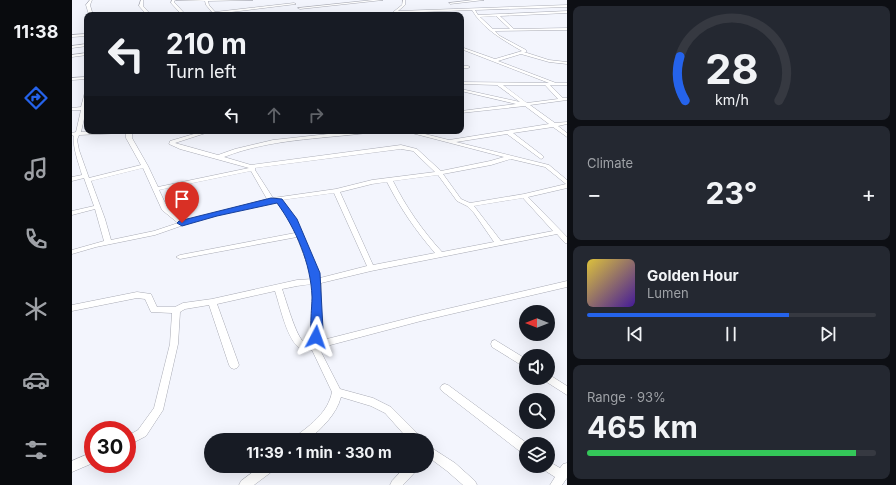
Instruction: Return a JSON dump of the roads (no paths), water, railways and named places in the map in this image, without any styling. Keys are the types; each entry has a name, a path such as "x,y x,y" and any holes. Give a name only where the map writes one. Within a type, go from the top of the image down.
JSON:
{"street":[{"path":"90,12 88,4 91,0"},
{"path":"142,0 141,6 146,12"},
{"path":"174,0 172,2 181,12"},
{"path":"177,0 252,0"},
{"path":"206,0 214,12"},
{"path":"235,0 250,12"},
{"path":"288,0 306,11 362,6"},
{"path":"341,0 345,3"},
{"path":"300,8 382,0"},
{"path":"396,12 403,5 405,0"},
{"path":"451,2 483,0"},
{"path":"223,12 294,4"},
{"path":"434,12 567,6"},
{"path":"473,10 491,30 525,51 522,53"},
{"path":"477,16 567,12"},
{"path":"498,15 512,30"},
{"path":"491,30 567,30"},
{"path":"72,36 84,35"},
{"path":"72,47 84,45"},
{"path":"464,49 496,60 555,84"},
{"path":"496,60 522,53 549,61 567,63"},
{"path":"72,56 84,54"},
{"path":"72,79 84,78"},
{"path":"464,83 567,84"},
{"path":"498,84 567,135"},
{"path":"546,84 564,99"},
{"path":"464,91 525,104"},
{"path":"464,112 564,99"},
{"path":"72,109 84,108"},
{"path":"84,111 74,140 109,243"},
{"path":"449,141 567,123"},
{"path":"508,132 542,157"},
{"path":"129,134 129,138 145,166 165,210 182,223"},
{"path":"199,134 172,142 172,144 197,153 219,157 252,168 271,200"},
{"path":"219,157 230,152 255,145 336,134"},
{"path":"420,134 547,166 566,181"},
{"path":"156,189 252,168 401,147 415,150 430,165 440,172 459,200 469,204 524,196 566,181"},
{"path":"72,252 95,245 155,233 182,223 271,200 336,191 389,180 491,163 510,157"},
{"path":"72,179 86,178 145,166"},
{"path":"389,180 396,195 420,232 440,254"},
{"path":"336,191 371,268"},
{"path":"524,196 567,241"},
{"path":"279,200 293,219 317,281 317,329 314,346 338,392 337,399 328,414 308,433"},
{"path":"469,204 499,243"},
{"path":"72,213 97,207"},
{"path":"72,308 137,296 148,296 154,310 176,310 183,306 212,302 440,254 557,232"},
{"path":"180,257 300,234"},
{"path":"278,288 294,336 301,345 309,347 421,318 567,284"},
{"path":"212,302 234,365"},
{"path":"136,436 142,433 158,410 174,344 176,310"},
{"path":"495,344 519,359"},
{"path":"555,383 567,391"},
{"path":"445,388 519,444"},
{"path":"338,392 373,402 388,410 409,433"},
{"path":"434,455 451,467 471,485"},
{"path":"72,467 84,461"},
{"path":"246,485 261,473"},
{"path":"396,485 407,473"}]}
